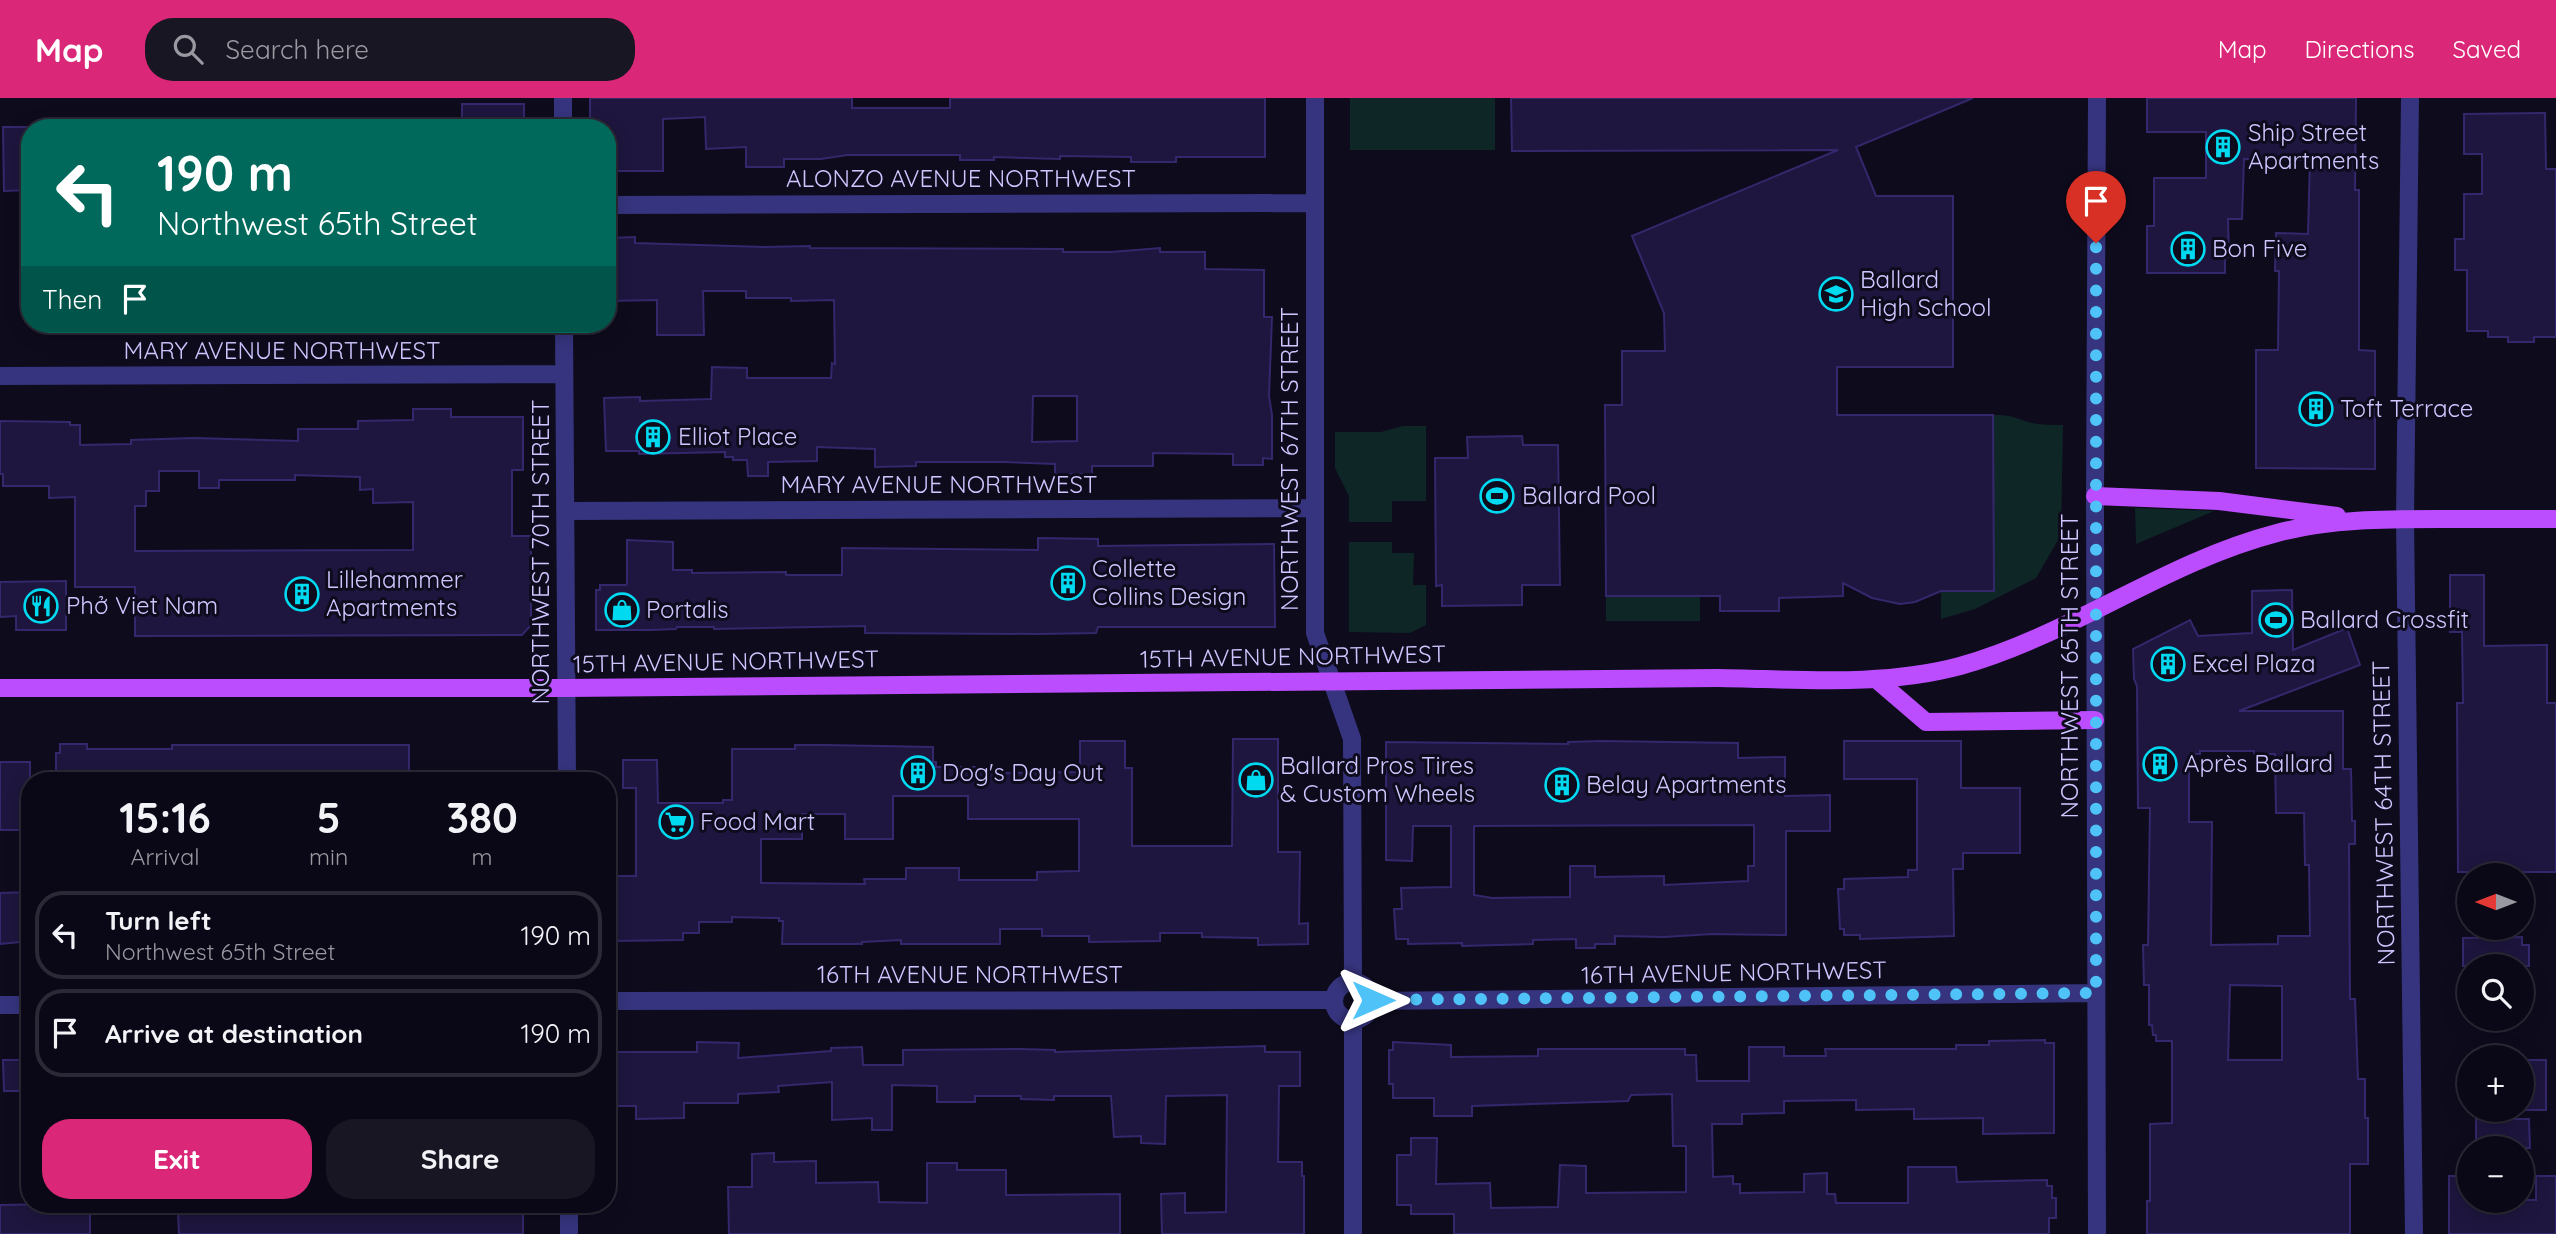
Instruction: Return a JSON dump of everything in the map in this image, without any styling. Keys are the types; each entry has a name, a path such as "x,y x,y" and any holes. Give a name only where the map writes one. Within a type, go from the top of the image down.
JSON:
{"main road":[{"path":"2095,496 2218,501 2368,521"},
{"name":"15TH AVENUE NORTHWEST","path":"0,688 565,688 1704,678 1877,680 1934,672 1989,656 2095,611 2199,560 2239,544 2302,527 2405,519 2556,519"},
{"path":"1877,680 1926,722 2095,720"}],"street":[{"path":"563,98 563,119"},
{"name":"NORTHWEST 67TH STREET","path":"1315,98 1315,634 1352,738 1353,981"},
{"name":"NORTHWEST 65TH STREET","path":"2097,98 2097,1234"},
{"name":"NORTHWEST 64TH STREET","path":"2410,98 2405,519 2414,1234"},
{"name":"ALONZO AVENUE NORTHWEST","path":"616,205 1315,203"},
{"name":"NORTHWEST 70TH STREET","path":"564,333 567,772"},
{"name":"MARY AVENUE NORTHWEST","path":"0,376 564,374"},
{"name":"MARY AVENUE NORTHWEST","path":"565,511 1314,508"},
{"path":"1353,981 1368,988 1373,1000 1363,1018 1353,1020 1338,1014 1334,1000 1340,986 1353,981"},
{"name":"16TH AVENUE NORTHWEST","path":"1373,1000 2096,993"},
{"name":"16TH AVENUE NORTHWEST","path":"616,1001 1334,1000"},
{"path":"0,1005 21,1005"},
{"path":"1353,1020 1353,1234"},
{"path":"569,1213 569,1234"}],"green space":[{"path":"1350,98 1495,98 1495,150 1350,150"},
{"path":"1993,415 2037,424 2063,425 2061,535 2036,578 1975,609 1941,619 1941,591 1994,591"},
{"path":"1403,426 1426,426 1426,501 1392,501 1392,522 1349,522 1349,496 1335,468 1335,432 1381,432"},
{"path":"2135,508 2214,511 2136,544"},
{"path":"1349,542 1392,542 1392,553 1414,553 1413,585 1426,585 1426,625 1410,633 1349,632"},
{"path":"1606,596 1700,596 1700,621 1606,621"}],"building":[{"path":"590,98 852,98 852,108 950,108 950,98 1265,98 1265,157 1176,157 1176,162 1131,162 1131,157 994,157 994,160 960,160 960,155 847,155 821,159 784,159 784,167 746,167 746,147 706,149 705,117 663,119 663,171 616,171 616,119 590,119"},
{"name":"Ballard High School","path":"1511,98 1973,98 1856,147 1876,196 1953,196 1953,367 1837,367 1837,415 1993,415 1994,591 1941,591 1915,602 1900,604 1872,598 1843,583 1843,596 1779,598 1779,611 1720,611 1720,596 1606,596 1605,405 1622,405 1622,351 1665,351 1664,313 1632,236 1838,150 1512,151"},
{"path":"2147,98 2356,98 2359,350 2375,351 2375,469 2256,468 2256,350 2278,350 2279,271 2275,271 2276,233 2308,234 2310,160 2244,159 2242,219 2228,219 2229,257 2225,258 2225,273 2147,273 2147,226 2154,226 2154,178 2206,178 2206,132 2147,132"},
{"path":"462,104 524,104 524,119 462,119"},
{"path":"2545,113 2546,169 2556,169 2556,337 2534,337 2534,342 2508,342 2508,337 2488,337 2488,331 2467,331 2467,270 2455,270 2455,239 2464,239 2464,194 2482,194 2482,154 2464,154 2464,114"},
{"path":"3,127 21,127 21,190 4,191"},
{"path":"635,237 635,243 764,247 1063,249 1063,252 1160,248 1160,252 1205,252 1205,269 1264,270 1264,317 1272,317 1269,396 1272,459 1263,458 1263,465 1233,465 1233,454 1153,453 1153,466 1092,466 1092,474 1055,474 1055,464 1004,462 916,462 916,466 875,467 875,449 817,447 817,461 768,462 768,476 748,476 747,460 733,460 733,457 725,457 725,452 639,454 639,451 606,451 604,398 640,397 640,401 711,399 712,367 747,368 747,378 831,378 832,363 835,364 834,300 746,298 746,291 703,291 704,335 657,335 657,300 616,301 616,238","holes":["1033,396 1077,396 1077,441 1032,442"]},
{"path":"413,409 451,409 451,417 523,417 523,470 512,470 512,536 531,536 531,625 522,635 135,636 135,587 75,587 75,497 49,498 49,486 3,486 3,474 0,474 0,421 70,422 70,425 80,425 80,445 131,444 131,440 194,438 298,441 298,429 358,429 358,421 413,420","holes":["159,471 199,471 199,488 219,488 219,480 295,480 295,475 360,477 360,490 373,489 373,503 413,502 413,550 135,551 135,506 146,506 146,491 159,491"]},
{"name":"Ballard Pool","path":"1522,436 1523,445 1558,445 1560,585 1522,585 1522,605 1442,606 1442,585 1436,586 1435,458 1468,458 1467,437"},
{"path":"1038,538 1098,539 1098,546 1274,544 1275,627 1098,627 1096,633 1038,634 865,633 865,626 596,630 596,590 600,590 600,585 627,583 627,540 673,542 673,570 692,570 692,573 786,572 786,575 842,575 842,548 1038,550"},
{"path":"2450,575 2484,575 2484,646 2547,645 2547,703 2556,703 2556,872 2534,872 2534,863 2458,863 2457,703 2463,703 2462,632 2450,632"},
{"name":"Phở Viet Nam","path":"66,581 66,630 16,630 16,616 0,617 0,582"},
{"path":"2292,590 2293,650 2347,628 2360,665 2239,711 2343,711 2343,769 2351,769 2352,821 2355,821 2355,844 2349,844 2350,999 2355,999 2358,1079 2365,1079 2368,1164 2350,1164 2350,1234 2147,1234 2150,1124 2172,1123 2172,1041 2156,1041 2156,1035 2153,1035 2152,1025 2149,1025 2149,985 2144,985 2143,945 2148,945 2150,808 2138,808 2137,686 2134,679 2133,649 2190,620 2198,636 2252,633 2252,591","holes":["2200,751 2254,751 2254,754 2275,754 2276,813 2304,813 2305,865 2309,865 2310,936 2278,936 2278,944 2211,945 2212,822 2189,822 2189,754 2200,754","2230,985 2282,986 2282,1060 2228,1060"]},
{"path":"1233,739 1278,739 1278,852 1300,852 1299,924 1308,923 1308,944 1258,945 1258,938 1202,937 1202,933 1160,933 1160,941 1089,942 1089,936 1042,936 1042,929 1000,929 1000,944 901,944 901,940 862,944 782,944 783,921 779,921 779,918 732,917 732,922 699,922 699,933 683,933 683,940 616,941 617,876 636,876 636,788 623,788 623,760 657,760 658,803 723,803 723,800 732,800 732,749 795,749 795,745 933,747 933,762 936,762 936,767 998,767 998,773 1080,772 1080,741 1125,741 1125,768 1132,768 1132,846 1232,846","holes":["893,796 968,796 968,819 1079,819 1079,871 1037,872 1037,880 959,880 959,868 906,868 906,879 864,879 865,884 761,883 761,839 802,839 802,814 845,814 845,839 893,839"]},
{"path":"1844,741 1961,741 1961,788 2020,788 2020,853 1963,853 1963,869 1953,869 1954,936 1860,939 1860,935 1844,935 1844,929 1840,929 1838,889 1844,889 1844,879 1908,877 1908,870 1917,870 1917,779 1844,779"},
{"path":"1386,742 1738,743 1738,758 1785,757 1785,796 1830,795 1830,831 1786,831 1786,935 1615,936 1615,944 1595,944 1595,948 1576,948 1576,939 1533,940 1533,944 1462,946 1462,943 1408,944 1408,939 1396,939 1394,909 1402,909 1401,888 1451,887 1451,826 1413,826 1412,861 1386,860","holes":["1754,825 1754,866 1748,866 1748,881 1664,885 1664,876 1595,877 1595,866 1570,866 1570,897 1492,898 1474,895 1474,826"]},
{"path":"60,744 87,744 87,749 172,749 172,745 409,745 409,772 56,772 56,753 60,753"},
{"path":"0,762 30,762 30,772 21,772 21,830 0,830"},
{"path":"21,892 21,942 0,944 0,893"},
{"path":"2463,940 2522,940 2522,945 2529,945 2529,954 2463,954"},
{"path":"2045,1040 2045,1043 2054,1043 2054,1133 1983,1134 1983,1118 1914,1119 1914,1109 1856,1110 1856,1100 1784,1101 1784,1113 1742,1114 1742,1124 1712,1124 1713,1177 1733,1176 1733,1184 1740,1184 1740,1193 1804,1192 1804,1174 1827,1173 1827,1194 1835,1194 1836,1203 1908,1203 1908,1167 1956,1167 1957,1182 2047,1180 2047,1186 2052,1186 2052,1198 2056,1198 2056,1218 2049,1218 2049,1234 1454,1234 1454,1214 1411,1214 1411,1205 1397,1205 1397,1155 1411,1155 1411,1138 1437,1138 1436,1184 1490,1183 1491,1208 1558,1207 1560,1165 1586,1166 1586,1193 1686,1192 1686,1146 1673,1146 1672,1094 1631,1095 1628,1101 1472,1106 1472,1116 1434,1116 1434,1098 1393,1098 1393,1084 1389,1084 1389,1050 1393,1050 1393,1042 1451,1045 1451,1057 1538,1056 1538,1049 1685,1049 1685,1055 1696,1055 1697,1081 1749,1081 1749,1047 1784,1047 1784,1056 1826,1056 1825,1049 1956,1049 1956,1045 1989,1045 1989,1041"},
{"path":"697,1042 739,1043 738,1058 862,1047 863,1065 903,1065 903,1050 1020,1049 1055,1052 1265,1046 1265,1052 1300,1052 1300,1086 1279,1086 1278,1162 1302,1162 1304,1234 1162,1234 1161,1194 1185,1193 1185,1213 1226,1212 1227,1095 1166,1096 1165,1144 1141,1143 1141,1136 1114,1137 1111,1096 1054,1096 1054,1100 1021,1099 1021,1096 975,1096 975,1102 937,1102 937,1086 892,1085 892,1130 872,1130 872,1118 832,1120 832,1082 778,1086 779,1092 738,1094 738,1103 684,1103 684,1118 636,1119 636,1106 616,1106 616,1052 697,1052"},
{"path":"3,1060 21,1060 21,1091 4,1091"},
{"path":"2534,1060 2546,1060 2546,1110 2534,1110"},
{"path":"2476,1122 2529,1122 2530,1136 2476,1136"},
{"path":"774,1153 774,1162 816,1161 816,1183 878,1182 879,1202 927,1203 927,1163 957,1163 957,1170 1006,1170 1006,1195 1120,1194 1120,1234 729,1234 728,1187 752,1187 752,1154"},
{"path":"2449,1176 2457,1176 2457,1213 2534,1213 2536,1176 2556,1176 2556,1234 2449,1234"},
{"path":"0,1205 21,1205 21,1213 90,1213 90,1234 0,1234"},
{"path":"178,1213 523,1213 523,1234 179,1234"}],"place":[{"name":"Ship Street Apartments","path":"2223,147"},
{"name":"Bon Five","path":"2188,249"},
{"name":"Ballard High School","path":"1836,294"},
{"name":"Toft Terrace","path":"2316,409"},
{"name":"Elliot Place","path":"653,437"},
{"name":"Ballard Pool","path":"1497,496"},
{"name":"Collette Collins Design","path":"1068,583"},
{"name":"Lillehammer Apartments","path":"302,594"},
{"name":"Phở Viet Nam","path":"41,606"},
{"name":"Portalis","path":"622,610"},
{"name":"Ballard Crossfit","path":"2276,620"},
{"name":"Excel Plaza","path":"2168,664"},
{"name":"Après Ballard","path":"2160,764"},
{"name":"Dog's Day Out","path":"918,773"},
{"name":"Ballard Pros Tires & Custom Wheels","path":"1256,780"},
{"name":"Belay Apartments","path":"1562,785"},
{"name":"Food Mart","path":"676,822"}],"route":[{"path":"1373,1000 2096,993 2096,243"}]}
